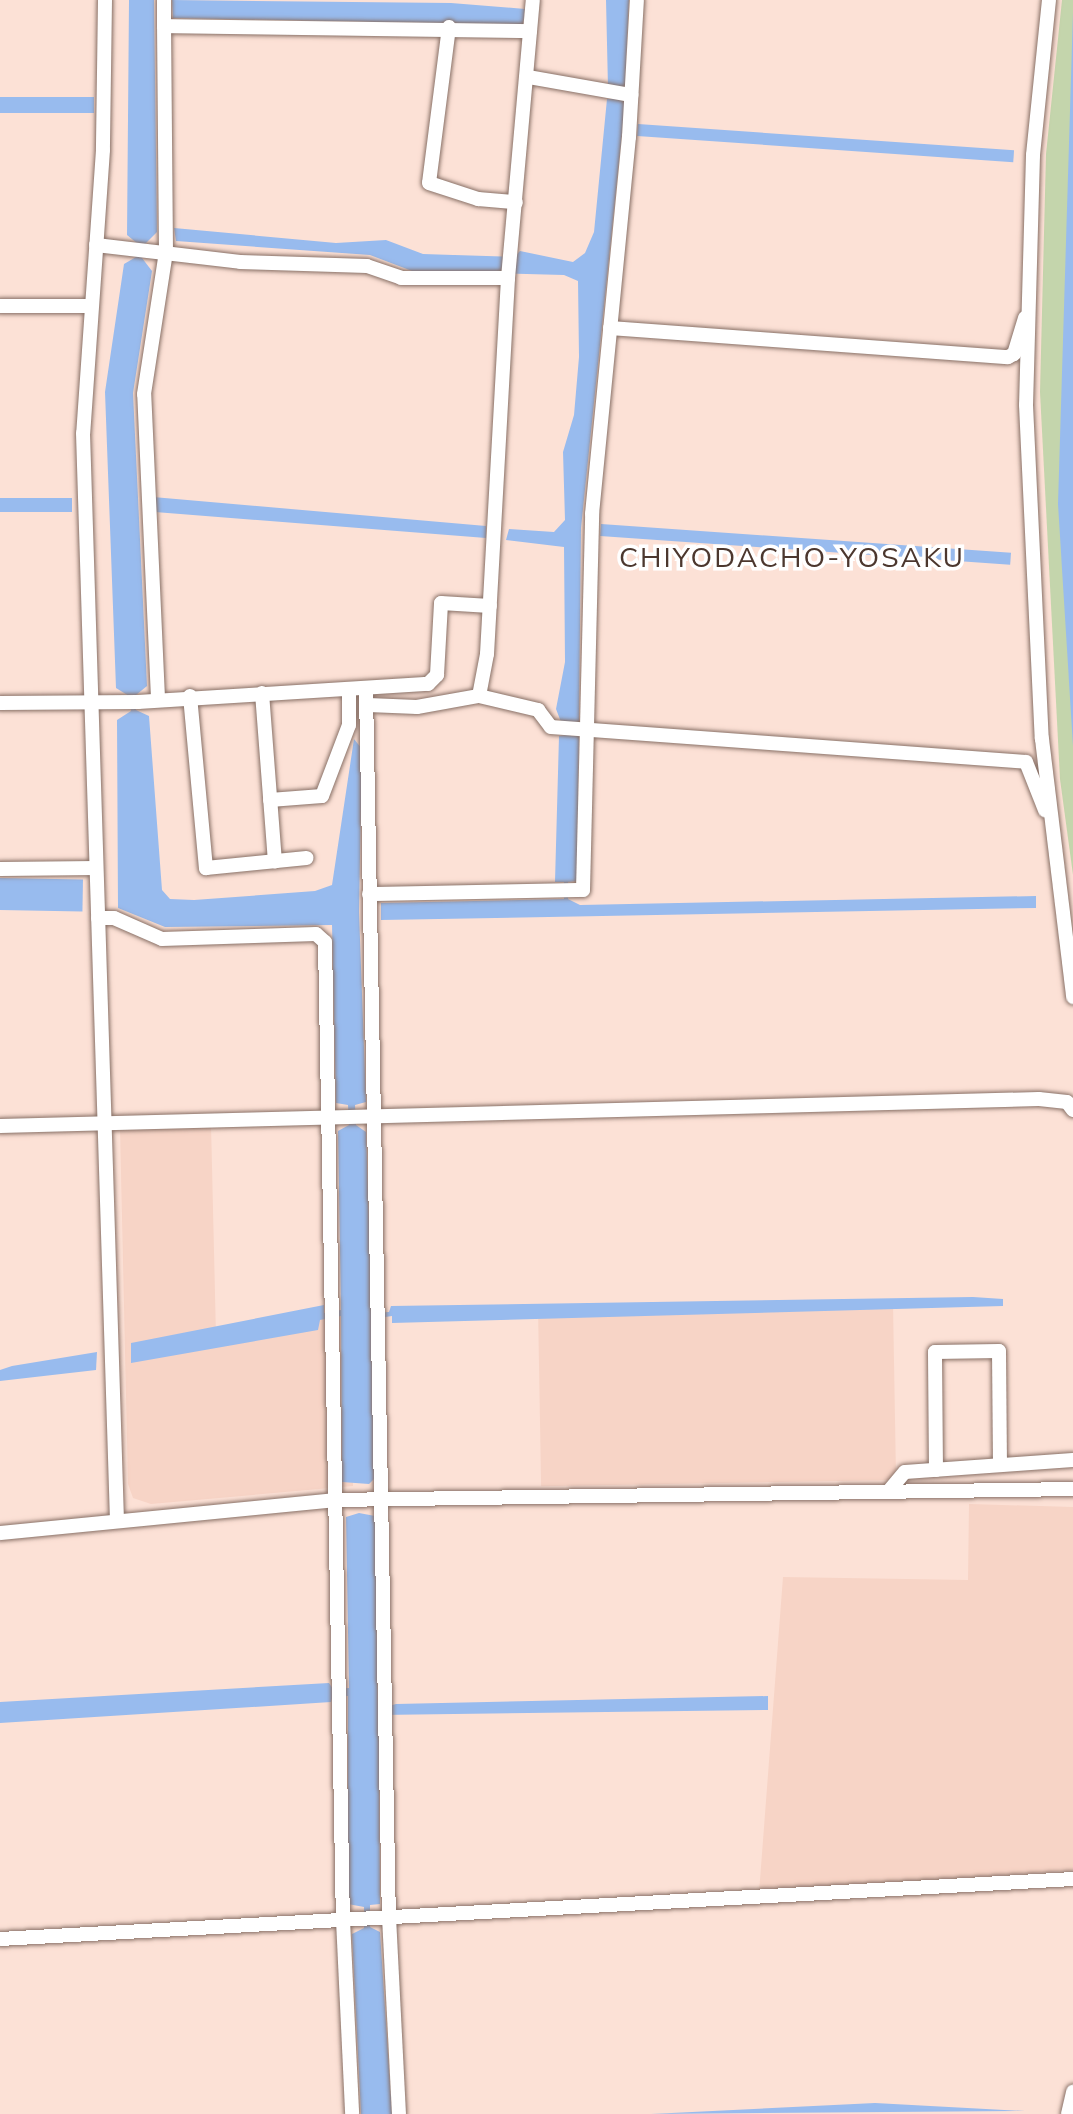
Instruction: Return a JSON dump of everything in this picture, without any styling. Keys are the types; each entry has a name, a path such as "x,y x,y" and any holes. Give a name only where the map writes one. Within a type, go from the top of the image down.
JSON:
{"street":[{"path":"105,0 96,245 83,433 117,1519"},
{"path":"158,698 144,394 166,252 164,0"},
{"path":"479,696 490,606 508,276 529,77 533,0"},
{"path":"369,894 583,890 575,729 610,328 623,94 637,0"},
{"path":"1049,0 1033,155 1030,536 1051,823 1073,997"},
{"path":"164,26 449,27 530,31"},
{"path":"449,27 429,183 478,199 516,202"},
{"path":"529,77 623,94"},
{"path":"96,245 278,265 367,266 401,278 508,276"},
{"path":"0,306 90,306"},
{"path":"610,328 1008,357 1030,309"},
{"path":"367,698 433,681 441,603 490,606"},
{"path":"0,703 133,702 190,696 349,691 367,698 417,707 479,696 538,710 551,727 1026,762 1051,823"},
{"path":"270,800 322,796 349,725 349,691"},
{"path":"262,693 275,862"},
{"path":"190,696 206,868 307,858"},
{"path":"367,698 369,894 385,1499 387,1712 384,1917 399,2114"},
{"path":"0,869 96,868"},
{"path":"98,918 114,918 162,939 316,934 325,942 338,1692 349,1919 352,2114"},
{"path":"0,1126 1039,1099 1067,1102 1073,1110"},
{"path":"936,1470 935,1352 999,1351 1000,1465"},
{"path":"888,1492 905,1472 1073,1460"},
{"path":"0,1533 117,1519 334,1500 1073,1489"},
{"path":"0,1939 1073,1879"},
{"path":"1068,2114 1073,2092"}],"shaded area":[{"path":"211,1124 216,1336 353,1311 353,1486 151,1504 133,1498 128,1484 120,1128"},
{"path":"893,1304 896,1480 541,1486 538,1310"},
{"path":"969,1504 1073,1507 1073,1870 759,1893 783,1577 968,1580"}],"green space":[{"path":"1062,0 1073,0 1073,875 1060,779 1040,392 1046,154"}],"water":[{"path":"129,0 154,0 157,232 144,245 142,258 152,271 133,393 147,686 136,695 136,710 149,716 162,890 170,899 194,900 315,891 332,885 354,739 362,749 359,912 366,1102 355,1105 356,1125 366,1132 372,1313 389,1312 391,1306 973,1297 1003,1299 1003,1306 392,1323 392,1316 372,1319 374,1479 369,1484 342,1482 341,1316 320,1320 318,1330 131,1363 131,1343 324,1305 324,1313 341,1310 338,1131 349,1125 348,1105 336,1103 332,925 165,927 118,908 117,720 131,711 129,696 116,688 105,392 124,264 136,257 138,244 127,235"},
{"path":"172,0 451,3 525,9 523,25 173,18"},
{"path":"606,0 629,0 625,86 620,90 625,104 581,528 579,724 571,725 571,736 579,736 577,881 568,882 568,899 580,905 1036,896 1036,908 381,920 381,903 564,899 564,882 555,882 559,736 566,735 556,709 565,662 564,547 506,540 509,529 554,532 565,520 563,452 574,415 579,357 578,281 564,275 412,271 370,255 176,241 174,228 336,243 386,240 423,254 514,257 520,251 573,262 585,253 594,232 607,99 615,99 608,88"},
{"path":"1073,12 1073,746 1058,504"},
{"path":"0,97 94,97 94,113 0,113"},
{"path":"638,124 1014,150 1013,162 637,136"},
{"path":"153,497 486,526 486,538 155,512"},
{"path":"0,498 72,498 72,512 0,512"},
{"path":"601,524 1011,553 1010,565 600,536"},
{"path":"0,878 83,879 82,911 0,910"},
{"path":"97,1352 96,1370 0,1381 0,1370 12,1366"},
{"path":"359,1513 375,1516 378,1709 396,1704 768,1696 768,1710 379,1715 380,1904 370,1905 370,1927 380,1932 392,2114 361,2114 352,1934 364,1928 364,1907 348,1904 348,1696 333,1695 331,1702 0,1723 0,1702 329,1683 333,1689 349,1688 346,1517"},
{"path":"875,2103 1025,2111 651,2114"}],"district":[{"name":"CHIYODACHO-YOSAKU","path":"792,557"}]}
